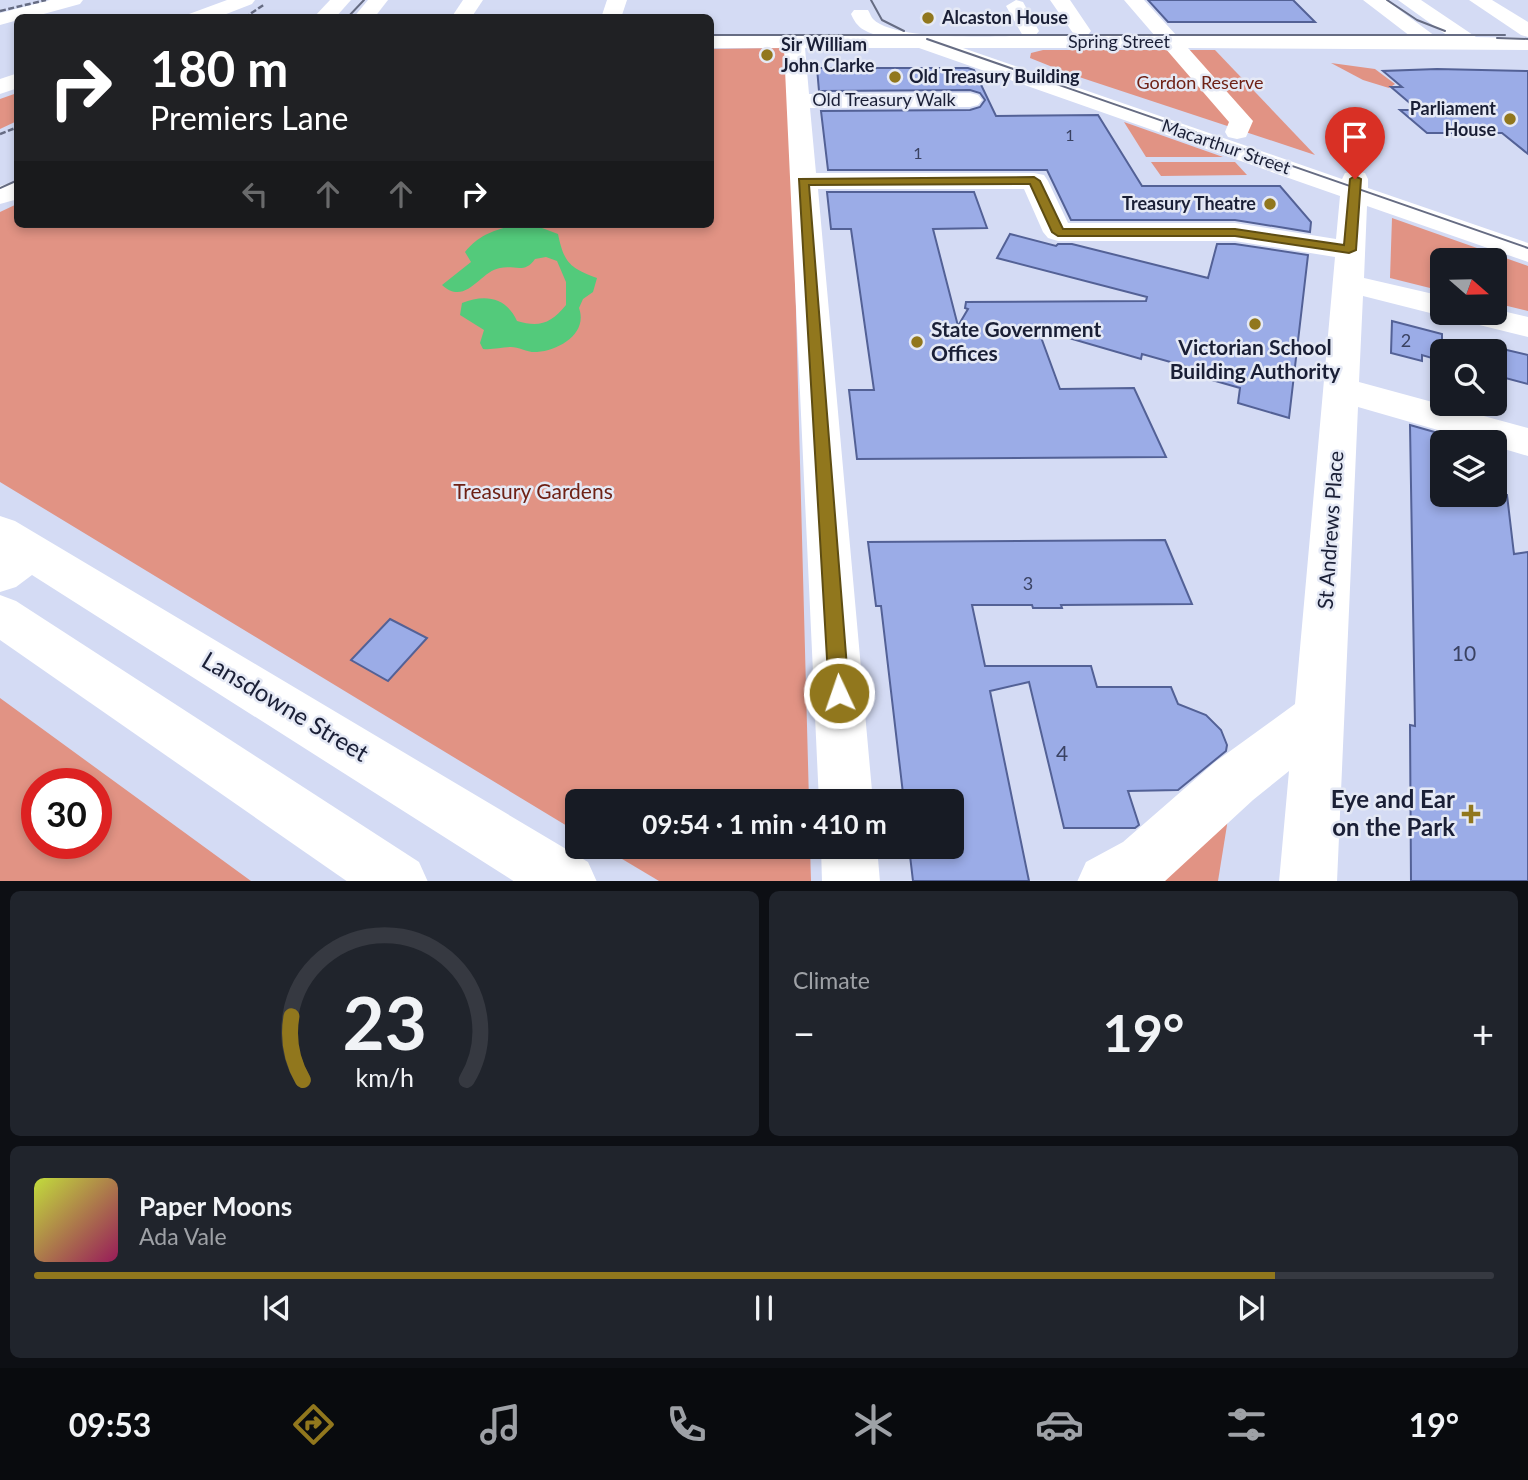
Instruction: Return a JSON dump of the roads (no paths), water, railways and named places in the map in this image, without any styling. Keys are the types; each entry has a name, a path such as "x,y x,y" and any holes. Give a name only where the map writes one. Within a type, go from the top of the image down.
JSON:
{"street":[{"path":"19,14 73,0"},
{"path":"64,14 92,0"},
{"path":"207,14 245,0"},
{"path":"327,14 341,0"},
{"path":"367,14 379,0"},
{"path":"1060,0 1081,31"},
{"path":"1134,0 1241,121 1237,132"},
{"path":"1373,0 1425,37"},
{"path":"1408,0 1463,37"},
{"path":"1479,0 1528,31"},
{"path":"1010,60 1002,54 1002,47 1028,37 1016,6"},
{"path":"714,31 855,15"},
{"name":"Macarthur Street","path":"855,15 889,22 924,37 1354,185"},
{"name":"Spring Street","path":"924,37 959,43 1081,31 1333,42 1425,37"},
{"name":"Spring Street","path":"714,43 924,37 1463,37 1528,31"},
{"name":"Spring Street","path":"1463,37 1528,44"},
{"path":"794,42 845,789"},
{"path":"1333,42 1347,52 1358,54 1528,55"},
{"name":"Macarthur Street","path":"959,43 1403,203 1525,244"},
{"name":"Old Treasury Walk","path":"798,100 970,100"},
{"path":"803,181 1034,181 1058,232 1235,232 1348,266 1430,301"},
{"name":"St Andrews Place","path":"1308,881 1354,185"},
{"path":"1507,322 1528,327"},
{"path":"1340,389 1528,442"},
{"name":"Lansdowne Street","path":"10,553 568,881"},
{"path":"0,615 399,881"},
{"path":"1106,881 1143,862 1234,780 1318,717"},
{"path":"850,859 851,881"}],"tram line":[{"path":"351,14 364,0"},
{"path":"871,0 882,20 904,31"},
{"path":"1387,0 1417,20 1445,31"},
{"path":"714,35 1505,35"},
{"path":"1497,38 1528,39"},
{"path":"927,39 1528,248"},
{"path":"0,188 14,182"}],"railway":[{"path":"0,11 46,0"},
{"path":"250,14 265,4"},
{"path":"0,134 14,129"}],"place":[{"name":"Alcaston House","path":"928,18"},
{"name":"Sir William John Clarke","path":"767,55"},
{"name":"Old Treasury Building","path":"895,77"},
{"name":"Parliament House","path":"1510,119"},
{"name":"Treasury Theatre","path":"1270,204"},
{"name":"Victorian School Building Authority","path":"1255,324"},
{"name":"State Government Offices","path":"917,342"},
{"name":"Eye and Ear on the Park","path":"1471,814"}],"park label":[{"name":"Gordon Reserve","path":"1200,83"},
{"name":"Treasury Gardens","path":"533,492"}]}
